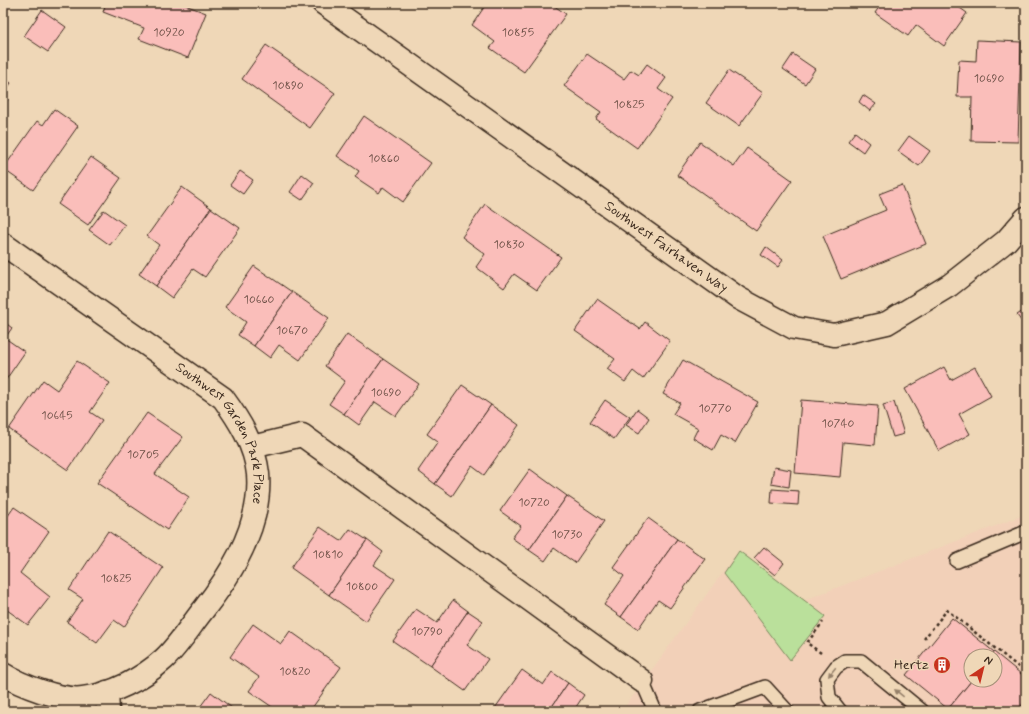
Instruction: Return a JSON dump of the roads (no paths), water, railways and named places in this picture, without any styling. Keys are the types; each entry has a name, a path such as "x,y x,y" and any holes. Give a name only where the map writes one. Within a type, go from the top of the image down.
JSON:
{"street":[{"name":"Southwest Fairhaven Way","path":"323,3 738,298 794,328 834,335 887,323 950,286 1006,241 1026,218"},
{"name":"Southwest Garden Park Place","path":"3,244 223,398 235,415 252,448 258,474 257,501 249,531 238,558 216,593 164,658 108,702 57,695 31,688 3,674"},
{"path":"252,448 302,435 642,681"}],"lane":[{"path":"957,561 1026,532"},
{"path":"840,711 829,697 827,679 836,667 845,661 861,661 922,711"},
{"path":"642,681 655,711"},
{"path":"700,711 765,687 787,711"}],"place":[{"name":"Hertz","path":"942,665"}]}
